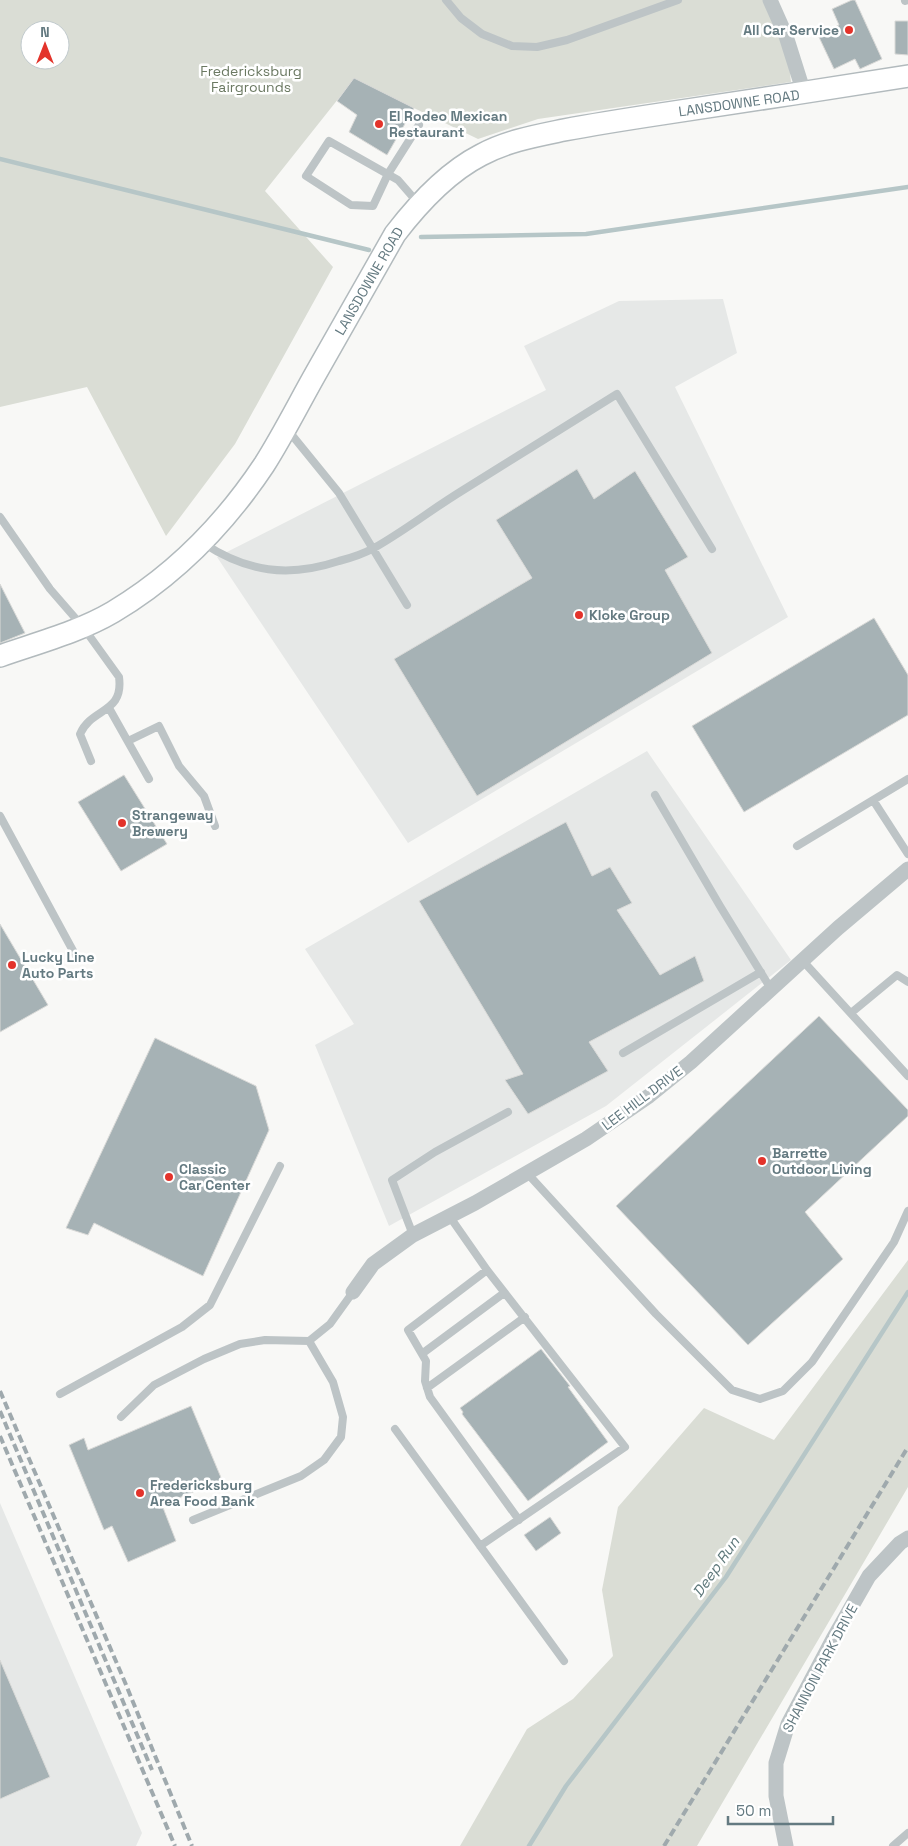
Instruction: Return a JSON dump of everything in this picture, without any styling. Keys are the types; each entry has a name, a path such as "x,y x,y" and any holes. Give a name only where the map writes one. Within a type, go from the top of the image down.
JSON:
{"main road":[{"name":"LANSDOWNE ROAD","path":"0,656 83,626 111,613 142,594 172,571 202,543 229,512 252,481 286,427 395,234 436,188 466,164 502,145 603,123 908,76"}],"street":[{"path":"770,0 786,36 804,93"},
{"name":"LEE HILL DRIVE","path":"353,1292 373,1264 413,1235 592,1135 648,1096 691,1062 802,960 908,869"},
{"name":"SHANNON PARK DRIVE","path":"786,1846 776,1796 776,1763 788,1724 869,1576 900,1543 908,1538"}],"lane":[{"path":"446,0 461,18 482,34 512,46 529,46 567,40 678,0"},
{"path":"419,205 398,180 388,174 329,141 306,176 351,205 373,206 388,174 420,125"},
{"path":"202,543 238,563 258,569 279,571 300,570 328,565 373,549 460,492 618,394 712,549"},
{"path":"286,427 339,492 407,605"},
{"path":"0,516 50,588 83,626 119,677 120,687 118,696 109,708 90,718 80,734 91,761"},
{"path":"109,708 149,779"},
{"path":"128,741 159,726 179,766 204,796 215,826"},
{"path":"797,846 908,779"},
{"path":"655,795 771,989"},
{"path":"873,800 908,854"},
{"path":"0,816 78,960"},
{"path":"802,960 908,1076"},
{"path":"623,1053 761,972"},
{"path":"851,1013 897,975 908,982"},
{"path":"413,1235 392,1180 436,1152 508,1112"},
{"path":"60,1394 182,1327 210,1305 280,1166"},
{"path":"527,1173 656,1314 732,1390 760,1399 783,1391 812,1362 894,1242 908,1211"},
{"path":"450,1216 504,1293 625,1447 480,1546"},
{"path":"487,1270 408,1330 426,1360 425,1381 430,1397 519,1520"},
{"path":"121,1417 154,1385 204,1359 240,1344 265,1340 309,1341 330,1324 353,1292"},
{"path":"423,1353 504,1293"},
{"path":"427,1388 524,1317"},
{"path":"193,1520 301,1476 324,1460 341,1437 343,1417 333,1382 309,1341"},
{"path":"395,1430 564,1661"},
{"path":"893,1846 908,1833"}],"shaded area":[{"path":"723,299 737,353 675,387 788,617 408,843 217,557 546,390 524,346 619,301"},
{"path":"647,751 791,960 606,1106 389,1226 315,1045 354,1024 305,949"},
{"path":"0,1503 142,1833 136,1846 0,1846"}],"green space":[{"name":"Fredericksburg Fairgrounds","path":"0,0 770,0 786,36 791,82 538,119 478,139 354,79 265,191 333,267 235,444 166,536 87,387 0,407"},
{"path":"908,1260 908,1487 697,1846 460,1846 527,1729 573,1699 613,1656 602,1590 618,1507 704,1408 774,1440"}],"building":[{"name":"All Car Service","path":"855,0 882,59 860,69 855,59 834,69 818,35 839,25 832,9"},
{"path":"895,21 908,21 908,55 895,54"},
{"name":"El Rodeo Mexican Restaurant","path":"354,78 414,108 387,155 349,132 357,115 337,101"},
{"name":"Kloke Group","path":"577,469 594,499 635,471 688,557 665,570 712,653 477,796 394,659 532,578 496,520"},
{"path":"0,584 25,633 0,643"},
{"path":"874,618 908,675 908,715 744,812 692,726"},
{"name":"Strangeway Brewery","path":"124,775 167,844 121,871 78,802"},
{"path":"566,822 592,876 610,867 632,903 617,910 660,975 695,956 704,981 589,1042 608,1071 528,1114 505,1080 523,1074 419,901"},
{"name":"Lucky Line Auto Parts","path":"0,924 48,1005 0,1032"},
{"name":"Barrette Outdoor Living","path":"819,1016 908,1110 908,1116 805,1212 843,1259 748,1345 616,1206"},
{"name":"Classic Car Center","path":"155,1038 256,1086 269,1130 203,1276 94,1223 88,1235 66,1228"},
{"path":"541,1349 570,1386 568,1387 608,1442 528,1501 462,1414 463,1412 460,1408"},
{"name":"Fredericksburg Area Food Bank","path":"191,1406 222,1480 162,1505 176,1541 128,1562 112,1526 104,1530 69,1445 84,1438 88,1450"},
{"path":"550,1517 561,1533 536,1551 524,1535"},
{"path":"0,1660 50,1777 0,1799"}],"waterway":[{"path":"0,159 369,250"},
{"path":"421,237 586,234 908,187"},
{"name":"Deep Run","path":"529,1846 566,1786 726,1577 908,1292"}],"railway":[{"path":"0,1391 124,1680 192,1846"},
{"path":"0,1411 152,1770"},
{"path":"0,1436 175,1846"},
{"path":"664,1846 908,1447"}],"place":[{"name":"All Car Service","path":"849,30"},
{"name":"El Rodeo Mexican Restaurant","path":"379,124"},
{"name":"Kloke Group","path":"579,615"},
{"name":"Strangeway Brewery","path":"122,823"},
{"name":"Lucky Line Auto Parts","path":"12,965"},
{"name":"Barrette Outdoor Living","path":"762,1161"},
{"name":"Classic Car Center","path":"169,1177"},
{"name":"Fredericksburg Area Food Bank","path":"140,1493"}]}
